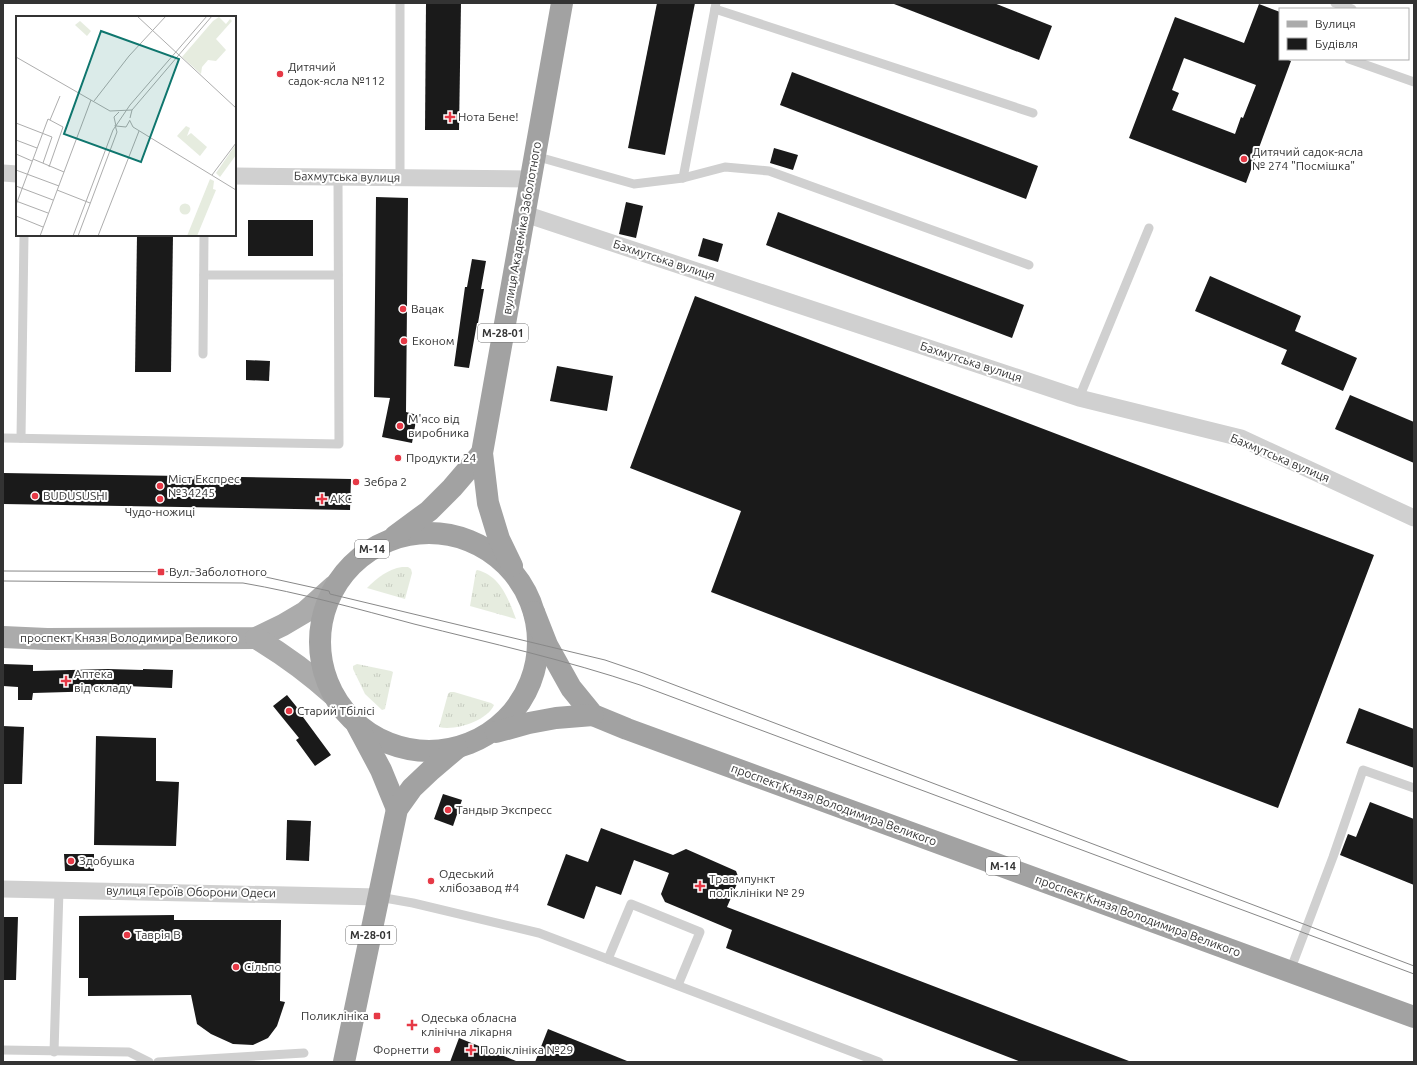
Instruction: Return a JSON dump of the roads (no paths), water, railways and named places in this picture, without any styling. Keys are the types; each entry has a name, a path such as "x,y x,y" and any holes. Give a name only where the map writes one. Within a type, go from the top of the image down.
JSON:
{"highway":[{"name":"вулиця Академіка Заболотного","path":"520,581 500,539 488,503 482,453 562,3"},
{"path":"392,539 429,511 452,488 482,453"},
{"name":"М-14","path":"427,532 463,538 495,554 520,581 534,612 539,643 538,655 530,686 513,713 489,734 458,748 422,752 387,744 357,724 333,695 322,665 320,633 327,602 334,586 350,566 369,550 392,539 427,532"},
{"name":"проспект Князя Володимира Великого","path":"534,612 554,659 571,688 593,715"},
{"name":"проспект Князя Володимира Великого","path":"489,734 529,722 593,715 627,729 1414,1017"},
{"path":"357,724 381,770 397,808"},
{"name":"М-28-01","path":"344,1062 397,808 412,788 458,748"}],"main road":[{"name":"проспект Князя Володимира Великого","path":"3,637 256,638 305,612 334,586"},
{"name":"М-14","path":"256,638 309,673 333,695"}],"street":[{"path":"3,174 16,174"},
{"name":"Бахмутська вулиця","path":"236,176 531,179"},
{"name":"Бахмутська вулиця","path":"525,214 1079,398 1241,438 1414,518"},
{"name":"вулиця Героїв Оборони Одеси","path":"3,889 379,897"}],"lane":[{"path":"400,3 400,178"},
{"path":"1335,3 1349,8"},
{"path":"683,178 716,6 1033,113"},
{"path":"1352,60 1414,82"},
{"path":"535,156 634,184 683,178 725,167 769,171 1029,265"},
{"path":"3,438 339,444 338,177"},
{"path":"1079,398 1149,228"},
{"path":"21,438 24,236"},
{"path":"203,354 204,236"},
{"path":"204,275 338,275"},
{"path":"1290,971 1333,857 1363,770 1414,788"},
{"path":"54,1052 60,890"},
{"path":"379,897 413,903 539,932 879,1062"},
{"path":"608,959 630,904 700,932 678,985"},
{"path":"3,1050 129,1052 150,1062"},
{"path":"158,1062 304,1053"}],"tram line":[{"path":"3,571 243,572 329,591 330,594 605,660 643,673 1414,966"},
{"path":"3,581 243,583 329,602 556,660 640,685 1414,974"}],"place":[{"name":"Дитячий садок-ясла №112","path":"280,74"},
{"name":"Нота Бене!","path":"450,117"},
{"name":"Дитячий садок-ясла № 274 \"Посмішка\"","path":"1244,159"},
{"name":"Вацак","path":"403,309"},
{"name":"Економ","path":"404,341"},
{"name":"М'ясо від виробника","path":"400,426"},
{"name":"Продукти 24","path":"398,458"},
{"name":"Зебра 2","path":"356,482"},
{"name":"Міст Експрес №34245","path":"160,486"},
{"name":"BUDUSUSHI","path":"35,496"},
{"name":"Чудо-ножиці","path":"160,499"},
{"name":"АКС","path":"322,499"},
{"name":"Вул. Заболотного","path":"161,572"},
{"name":"Аптека від складу","path":"66,681"},
{"name":"Старий Тбілісі","path":"289,711"},
{"name":"Тандыр Экспресс","path":"448,810"},
{"name":"Здобушка","path":"71,861"},
{"name":"Одеський хлібозавод #4","path":"431,881"},
{"name":"Травмпункт поліклініки № 29","path":"700,886"},
{"name":"Таврія В","path":"127,935"},
{"name":"Сільпо","path":"236,967"},
{"name":"Поликлініка","path":"377,1016"},
{"name":"Одеська обласна клінічна лікарня","path":"412,1025"},
{"name":"Форнетти","path":"437,1050"},
{"name":"Поліклініка №29","path":"471,1050"}]}
